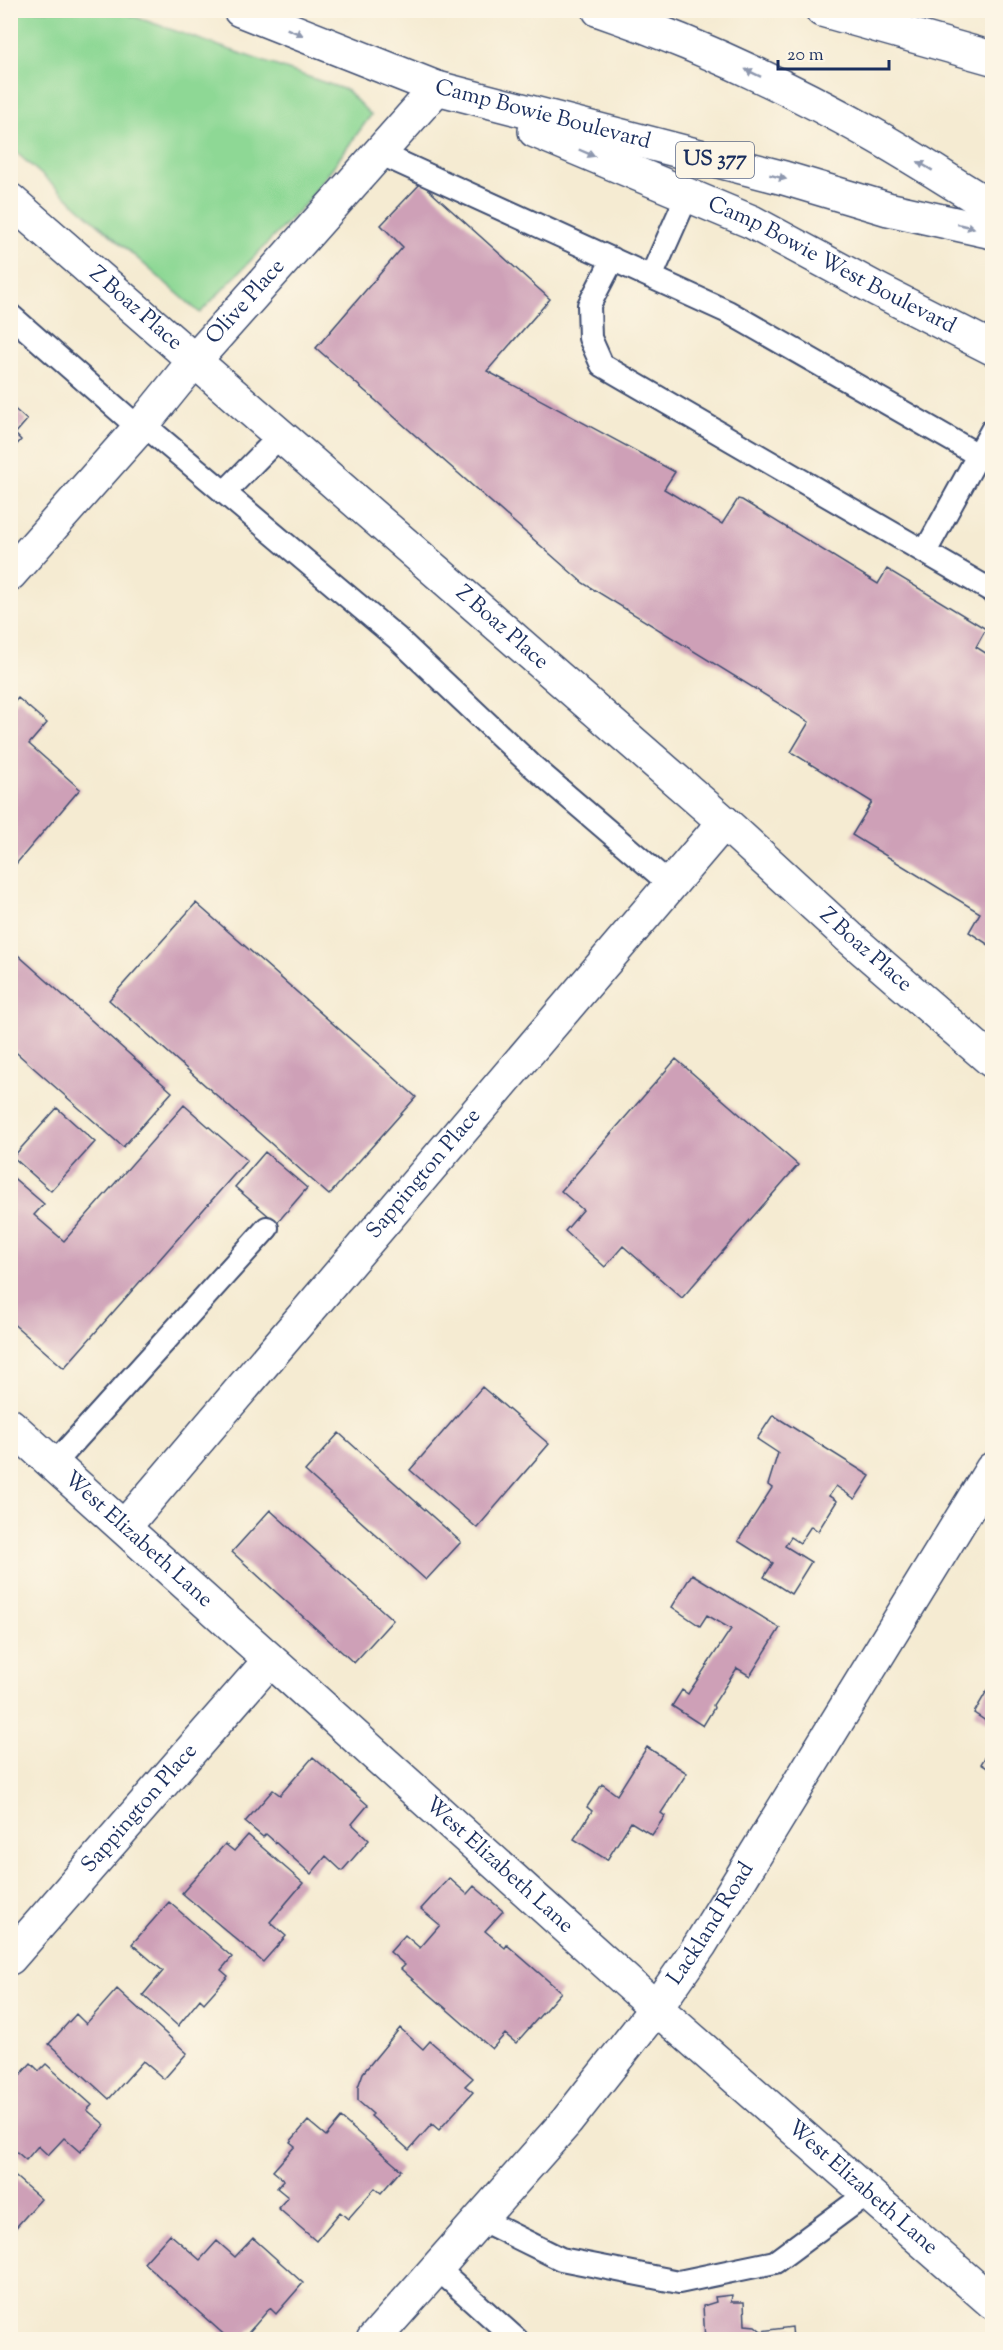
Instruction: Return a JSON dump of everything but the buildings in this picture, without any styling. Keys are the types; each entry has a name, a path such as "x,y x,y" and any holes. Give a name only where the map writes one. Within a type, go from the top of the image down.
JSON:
{"street":[{"name":"Camp Bowie Boulevard","path":"240,10 437,88 784,178 888,209 993,232"},
{"path":"598,10 654,29 799,96 872,134 993,207"},
{"path":"822,10 993,58"},
{"name":"Olive Place","path":"10,574 141,426 194,361 437,88"},
{"name":"Camp Bowie West Boulevard","path":"437,88 752,222 876,289 993,348"},
{"name":"Z Boaz Place","path":"10,200 724,822 849,937 993,1061"},
{"name":"Sappington Place","path":"125,1526 724,822"},
{"name":"West Elizabeth Lane","path":"11,1427 125,1526 656,2008 993,2302"},
{"name":"Lackland Road","path":"374,2340 567,2121 656,2008 700,1945 988,1489"},
{"name":"Sappington Place","path":"10,1958 270,1660"}],"lane":[{"path":"379,153 728,312 986,459"},
{"path":"651,277 687,196"},
{"path":"613,259 589,305 590,338 602,365 993,591"},
{"path":"10,315 397,638 530,764 671,885"},
{"path":"925,552 986,459 993,430"},
{"path":"225,493 280,436"},
{"path":"54,1464 267,1228"},
{"path":"480,2219 561,2259 679,2282 775,2262 868,2193"},
{"path":"437,2268 517,2340"}],"green space":[{"path":"11,10 118,11 346,90 371,115 308,201 200,313 11,148"}]}
